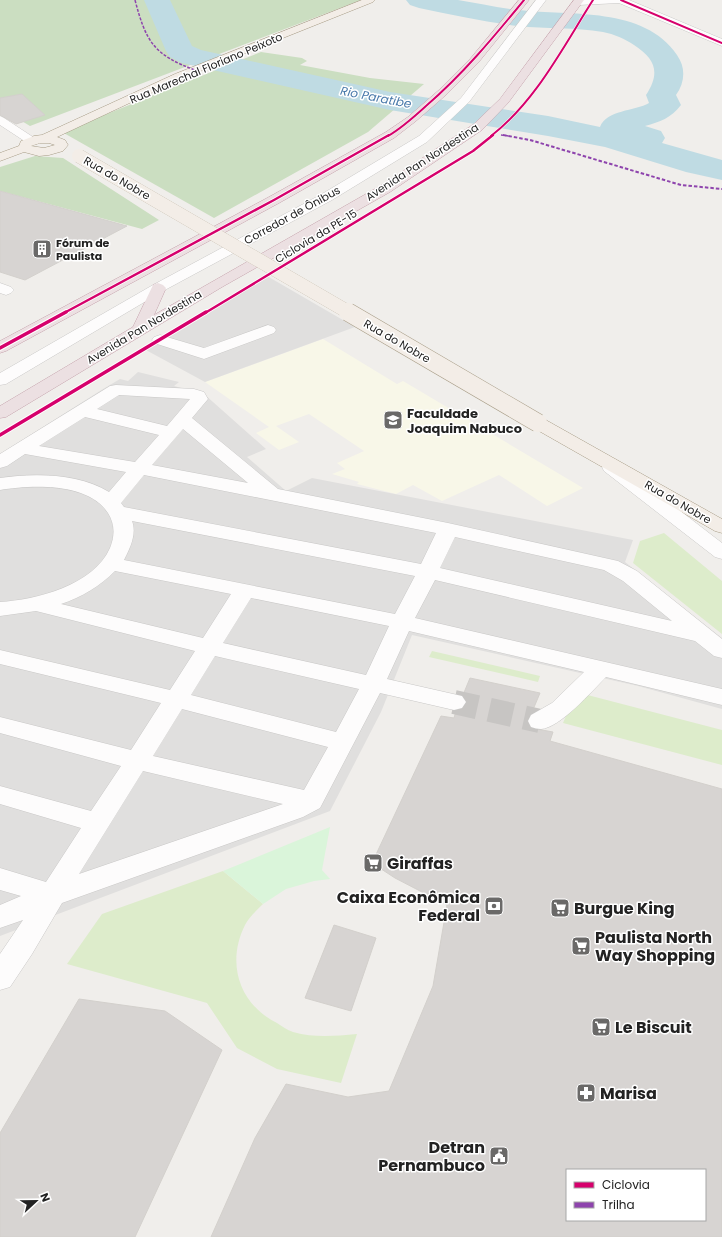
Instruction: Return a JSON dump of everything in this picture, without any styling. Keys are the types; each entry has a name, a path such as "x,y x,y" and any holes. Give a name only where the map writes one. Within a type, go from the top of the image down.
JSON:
{"highway":[{"path":"0,348 356,155 390,135 412,119 443,92 474,61 523,0"},
{"name":"Avenida Pan Nordestina","path":"0,413 140,329 385,189 478,127 504,101 577,3"},
{"path":"140,329 158,288"}],"main road":[{"name":"Rua Marechal Floriano Peixoto","path":"0,157 34,143 179,76 370,0"},
{"name":"Rua do Nobre","path":"76,155 32,152 34,143 55,140 62,143 76,155 538,423 722,527"},
{"path":"45,152 60,147 62,143"}],"street":[{"path":"577,3 619,0 722,43"},
{"name":"Corredor de Ônibus","path":"0,380 158,288 327,197 423,139 469,95 541,1"},
{"path":"0,120 34,143"},
{"path":"160,340 204,354 268,330"},
{"path":"0,462 113,391 121,389 194,394 198,396 199,399 140,468 114,507"},
{"path":"81,411 176,426 273,494"},
{"path":"21,448 140,468 273,494 448,529 611,565 630,576 722,651"},
{"path":"599,458 722,553"},
{"path":"0,484 33,480 78,486 90,491 114,507 428,572 702,635"},
{"path":"1,610 35,604 66,595 93,580 112,564 123,546 124,528 114,507"},
{"path":"0,917 52,895 294,810 311,801 373,684 448,529"},
{"path":"112,564 402,622 722,698"},
{"path":"0,978 22,946 52,895 245,590"},
{"path":"35,604 209,647 454,702"},
{"path":"0,657 176,699 343,742"},
{"path":"540,721 560,709 601,669"},
{"path":"0,725 137,760 311,801"},
{"path":"0,795 98,823"},
{"path":"0,879 52,895"}],"shaded area":[{"path":"267,276 355,327 205,382 144,349"},
{"name":"Faculdade Joaquim Nabuco","path":"323,339 397,384 403,381 583,488 547,506 499,475 442,501 413,485 396,494 357,484 359,482 332,474 345,469 337,463 364,451 309,414 276,426 299,442 279,450 256,433 269,427 205,382"},
{"path":"138,372 179,382 174,386 204,394 266,449 247,457 286,491 312,478 633,540 625,562 722,638 722,709 638,686 412,635 381,712 330,811 0,936 0,454 103,389 120,379 128,381"}],"green space":[{"path":"0,0 361,0 30,126 0,108"},
{"path":"261,52 302,58 307,61 300,65 370,78 424,84 368,132 214,218 62,132"},
{"path":"35,156 63,158 159,220 142,229 0,191 0,167"},
{"path":"664,533 722,581 722,634 633,563 640,541"},
{"path":"432,651 540,676 538,682 429,657"},
{"path":"576,692 722,730 722,765 563,723"},
{"path":"330,827 322,870 330,879 314,881 286,889 263,904 223,871"},
{"path":"223,871 263,904 247,922 239,939 237,968 245,994 253,1005 264,1015 293,1032 317,1036 357,1034 341,1083 277,1069 237,1048 207,1003 67,964 102,914"}],"building":[{"path":"22,94 45,115 16,124 0,115 0,98"},
{"name":"Fórum de Paulista","path":"0,191 127,226 25,280 0,272"},
{"name":"Paulista North Way Shopping","path":"470,678 540,693 527,720 528,724 526,727 553,732 550,741 722,789 722,1237 211,1237 255,1138 286,1084 348,1097 389,1091 433,986 447,905 395,878 372,863 441,716 454,718 456,711 463,709 467,703 463,695"},
{"path":"334,925 376,938 351,1011 305,998"},
{"path":"79,999 165,1011 222,1050 135,1237 0,1237 0,1133"}],"waterway":[{"name":"Rio Paratibe","path":"157,0 180,51 192,57 390,101 548,126 612,139 698,165 722,170"},
{"path":"419,0 518,18 569,20 603,24 620,28 635,34 656,47 666,60 669,76 667,84 661,95 665,105 655,113 616,126 617,128 649,138"}],"tunnel":[{"path":"454,702 540,721"}],"marked path":[{"path":"135,0 143,27 153,46 169,59 195,70"},
{"path":"501,135 530,140 681,185 722,189"}],"cycle path":[{"path":"0,348 274,200 390,135 412,119 443,92 474,61 524,0"},
{"name":"Ciclovia da PE-15","path":"0,435 108,372 473,151 503,127 527,100 546,75 593,0"},
{"path":"621,0 722,43"}],"place":[{"name":"Fórum de Paulista","path":"42,249"},
{"name":"Faculdade Joaquim Nabuco","path":"393,420"},
{"name":"Giraffas","path":"373,863"},
{"name":"Caixa Econômica Federal","path":"494,906"},
{"name":"Burgue King","path":"560,908"},
{"name":"Paulista North Way Shopping","path":"581,946"},
{"name":"Le Biscuit","path":"601,1027"},
{"name":"Marisa","path":"586,1093"},
{"name":"Detran Pernambuco","path":"499,1156"}]}
